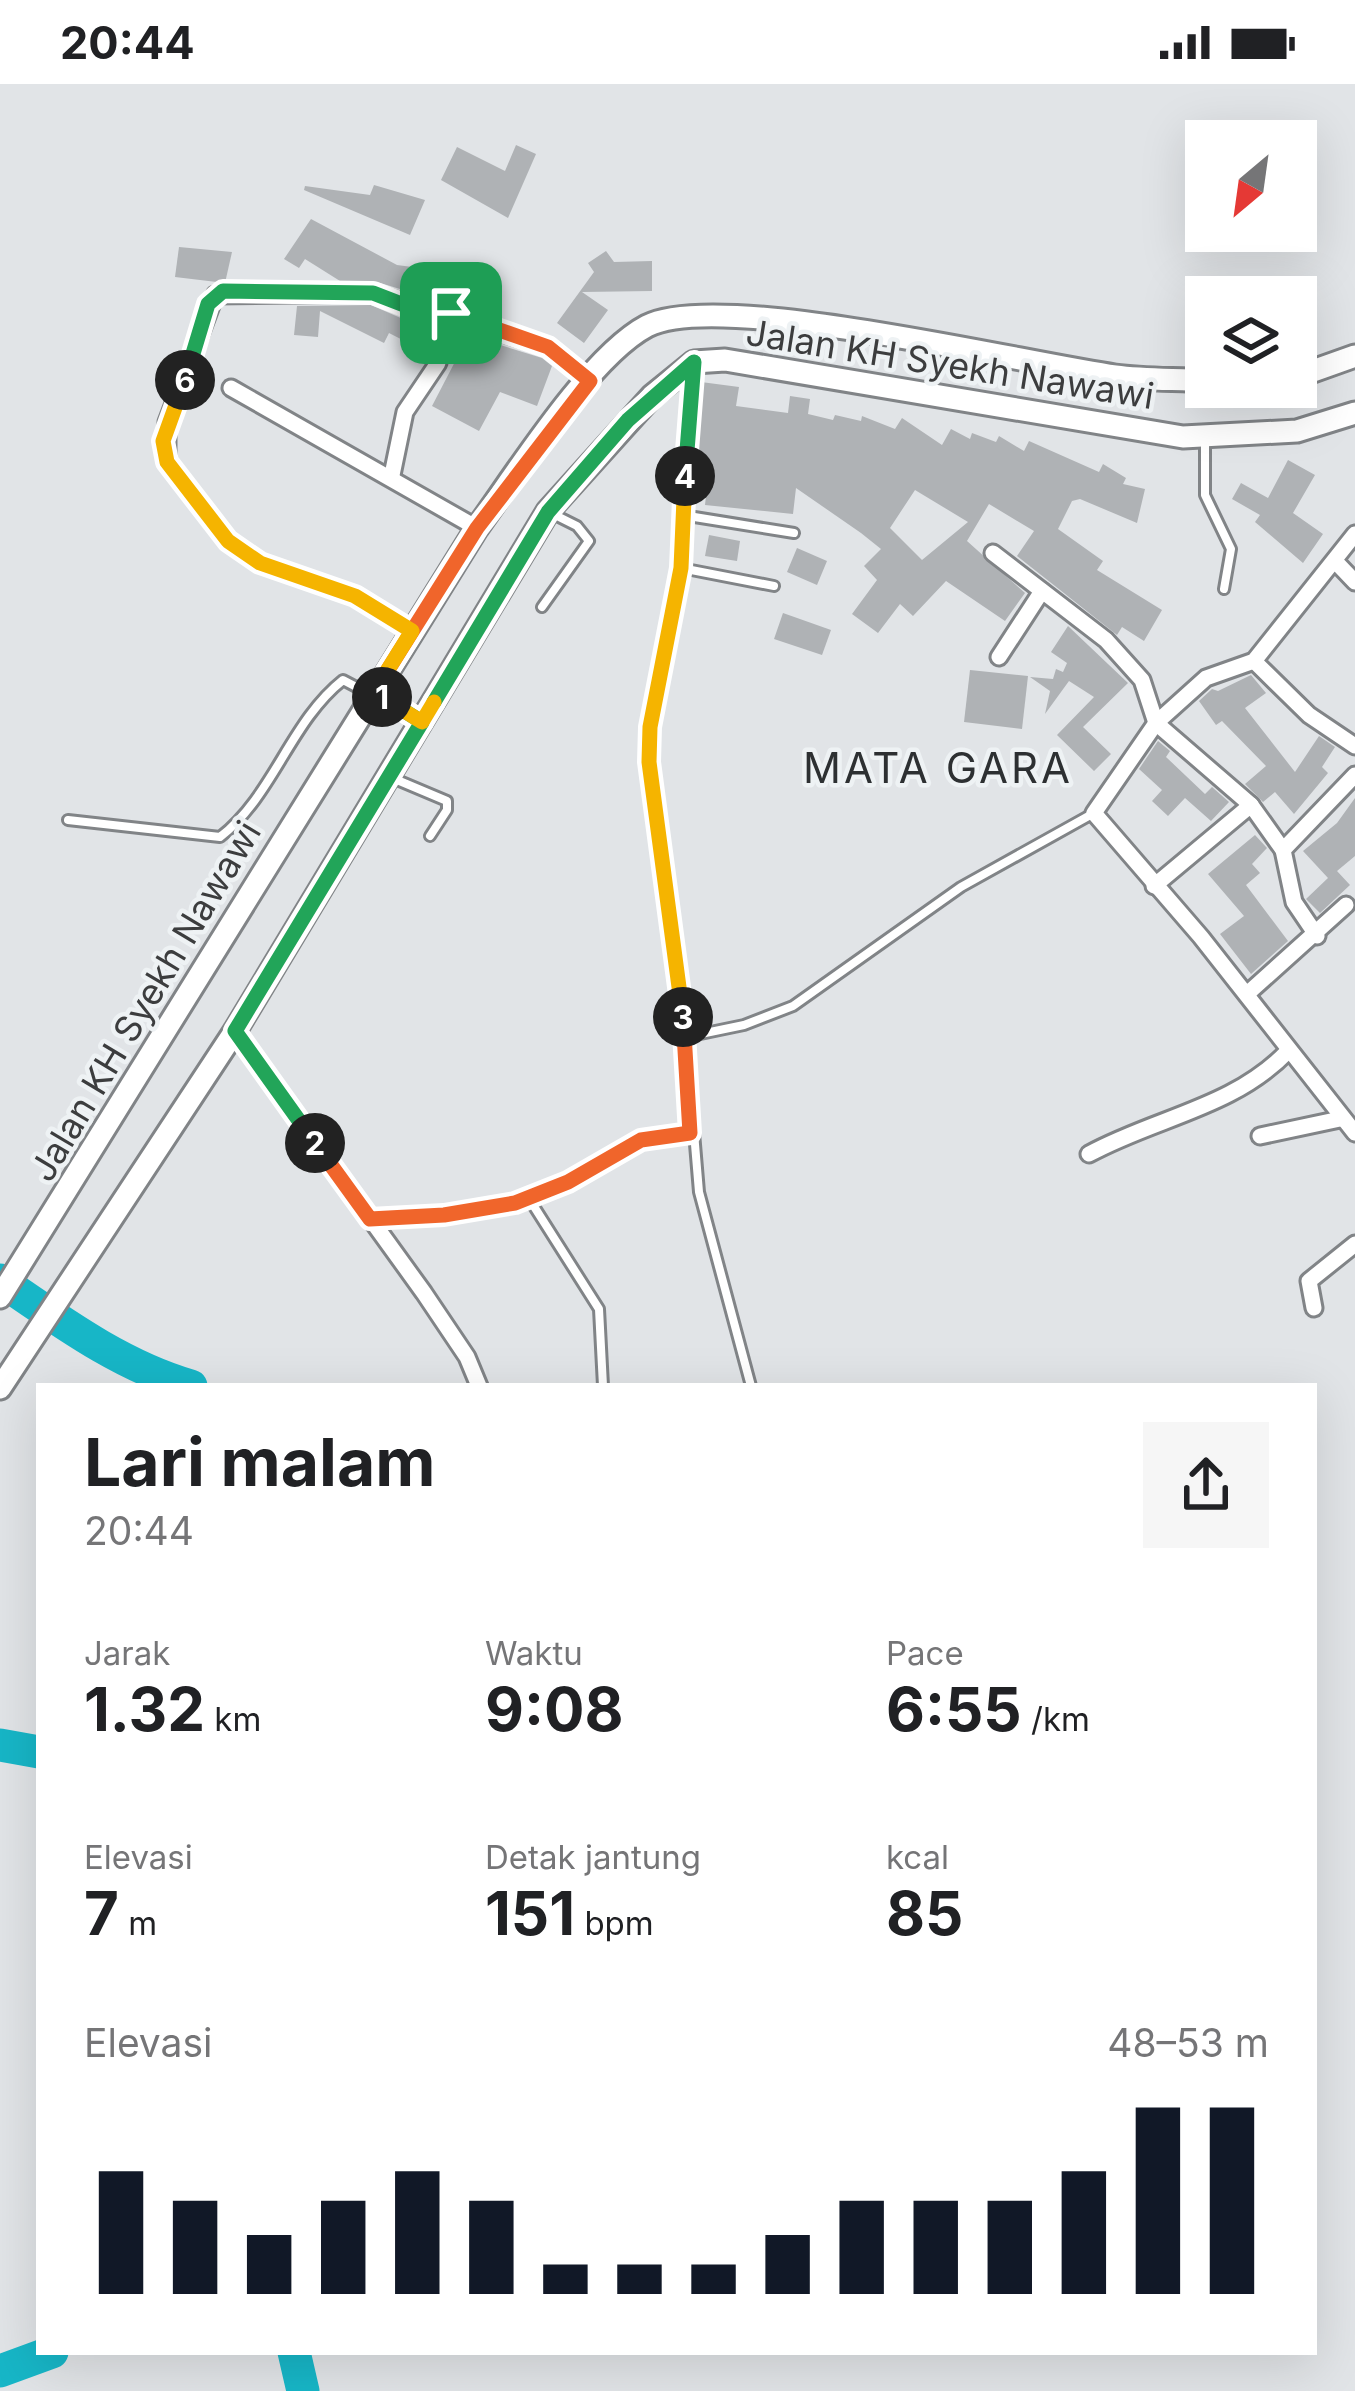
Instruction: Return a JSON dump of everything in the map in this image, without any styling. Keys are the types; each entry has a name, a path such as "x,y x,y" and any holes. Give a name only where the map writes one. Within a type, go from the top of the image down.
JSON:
{"main road":[{"name":"Jalan KH Syekh Nawawi","path":"0,1297 477,528 590,381 644,328 672,316 712,315 832,327 1120,377 1185,380"},
{"path":"1317,370 1355,356"},
{"name":"Jalan KH Syekh Nawawi","path":"0,1388 34,1345 74,1275 235,1031 548,512 628,420 694,362 725,360 1205,437 1297,430 1355,413"}],"street":[{"path":"412,631 355,596 244,554 173,474 163,441 167,422 215,295 373,293 548,347 590,381"},
{"path":"392,475 405,412 438,363"},
{"path":"232,388 392,475 477,528"},
{"path":"1355,534 1254,661 1206,678 1156,723 1094,813 1247,994 1355,1133"},
{"path":"993,553 1085,622 1133,668 1156,723 1251,805 1282,850 1294,902 1317,936"},
{"path":"1335,562 1355,582"},
{"path":"998,657 1042,591"},
{"path":"1254,661 1310,715 1355,746"},
{"path":"1282,850 1355,775"},
{"path":"1154,886 1251,805"},
{"path":"1247,994 1317,936 1346,905"},
{"path":"235,1031 467,1357 477,1383"},
{"path":"1089,1154 1137,1127 1242,1090 1288,1051"},
{"path":"1260,1136 1340,1119"},
{"path":"1314,1307 1309,1282 1315,1272 1355,1244"}],"lane":[{"path":"694,362 681,568 650,727 649,762 686,1037 690,1133 699,1192 750,1383"},
{"path":"1205,437 1205,495 1231,549 1224,589"},
{"path":"542,607 589,541 577,526 548,512"},
{"path":"682,515 794,533"},
{"path":"681,568 773,586"},
{"path":"68,820 220,837 244,818 320,698 343,680 374,692 422,722"},
{"path":"388,777 447,801 447,810 430,836"},
{"path":"686,1037 744,1025 793,1006 961,887 1094,813"},
{"path":"370,1219 444,1215 528,1197 641,1140 690,1133"},
{"path":"528,1197 599,1309 603,1383"}],"building":[{"path":"516,145 536,154 508,218 441,180 457,147 505,171"},
{"path":"374,185 425,200 410,235 304,190 305,186 370,195"},
{"path":"311,219 397,265 488,277 482,314 377,282 340,281 305,259 299,268 284,259"},
{"path":"179,247 232,252 225,283 175,277"},
{"path":"606,251 614,262 652,261 652,291 582,292 608,310 584,343 557,323 594,272 588,263"},
{"path":"371,305 435,333 426,352 389,333 384,343 320,311 318,337 294,335 297,306"},
{"path":"449,329 542,358 552,366 537,406 500,392 479,431 432,406 459,354 446,345"},
{"path":"701,382 739,387 736,406 788,413 790,396 810,399 808,414 833,420 835,415 861,421 862,416 895,429 902,418 942,445 951,429 970,439 972,433 996,442 999,436 1024,451 1029,441 1099,472 1103,464 1126,478 1123,484 1145,489 1137,523 1080,499 1072,501 1058,529 1103,561 1097,570 1162,610 1144,641 1122,627 1117,635 1017,556 1034,531 989,504 967,541 1025,593 1005,621 946,581 913,616 900,604 878,633 852,614 877,580 864,566 881,549 796,488 793,514 705,505 710,459 697,456","holes":["915,490 968,522 922,560 890,528"]},
{"path":"1288,460 1315,475 1293,513 1323,534 1303,563 1255,522 1260,515 1232,499 1241,483 1268,498"},
{"path":"709,535 740,541 737,561 705,556"},
{"path":"797,548 827,561 817,585 787,572"},
{"path":"783,613 831,630 822,655 774,639"},
{"path":"1068,626 1128,683 1083,727 1111,754 1094,771 1057,735 1094,697 1069,681 1045,714 1050,691 1030,677 1053,679 1056,669 1063,672 1067,663 1051,652"},
{"path":"970,670 1028,676 1022,729 964,722"},
{"path":"1251,675 1266,693 1245,708 1295,772 1319,736 1335,747 1322,767 1328,773 1294,814 1275,792 1263,802 1245,784 1266,766 1222,721 1216,725 1199,701 1212,689 1218,691"},
{"path":"1158,741 1170,751 1166,757 1205,794 1212,787 1229,802 1211,821 1185,798 1168,816 1152,801 1162,790 1139,769"},
{"path":"1355,798 1355,856 1337,871 1350,885 1320,913 1306,899 1328,878 1303,851 1337,823"},
{"path":"1255,835 1267,848 1252,864 1260,873 1246,885 1288,941 1251,974 1220,934 1244,916 1208,874"}],"waterway":[{"path":"0,1280 116,1354 182,1383"},
{"path":"0,1745 36,1751"},
{"path":"0,2371 44,2355"},
{"path":"295,2355 303,2391"}],"district":[{"name":"MATA GARA","path":"938,767"}],"route":[{"path":"451,313 417,310 373,293 223,291 215,295 167,422 163,441 167,462 203,513 244,554 355,596 412,631 374,692 422,722 548,512 628,420 694,362 681,568 650,727 649,762 686,1037 690,1133 641,1140 568,1182 515,1203 444,1215 370,1219 235,1031 422,722 374,692 477,528 590,381 548,347 451,313"}]}
